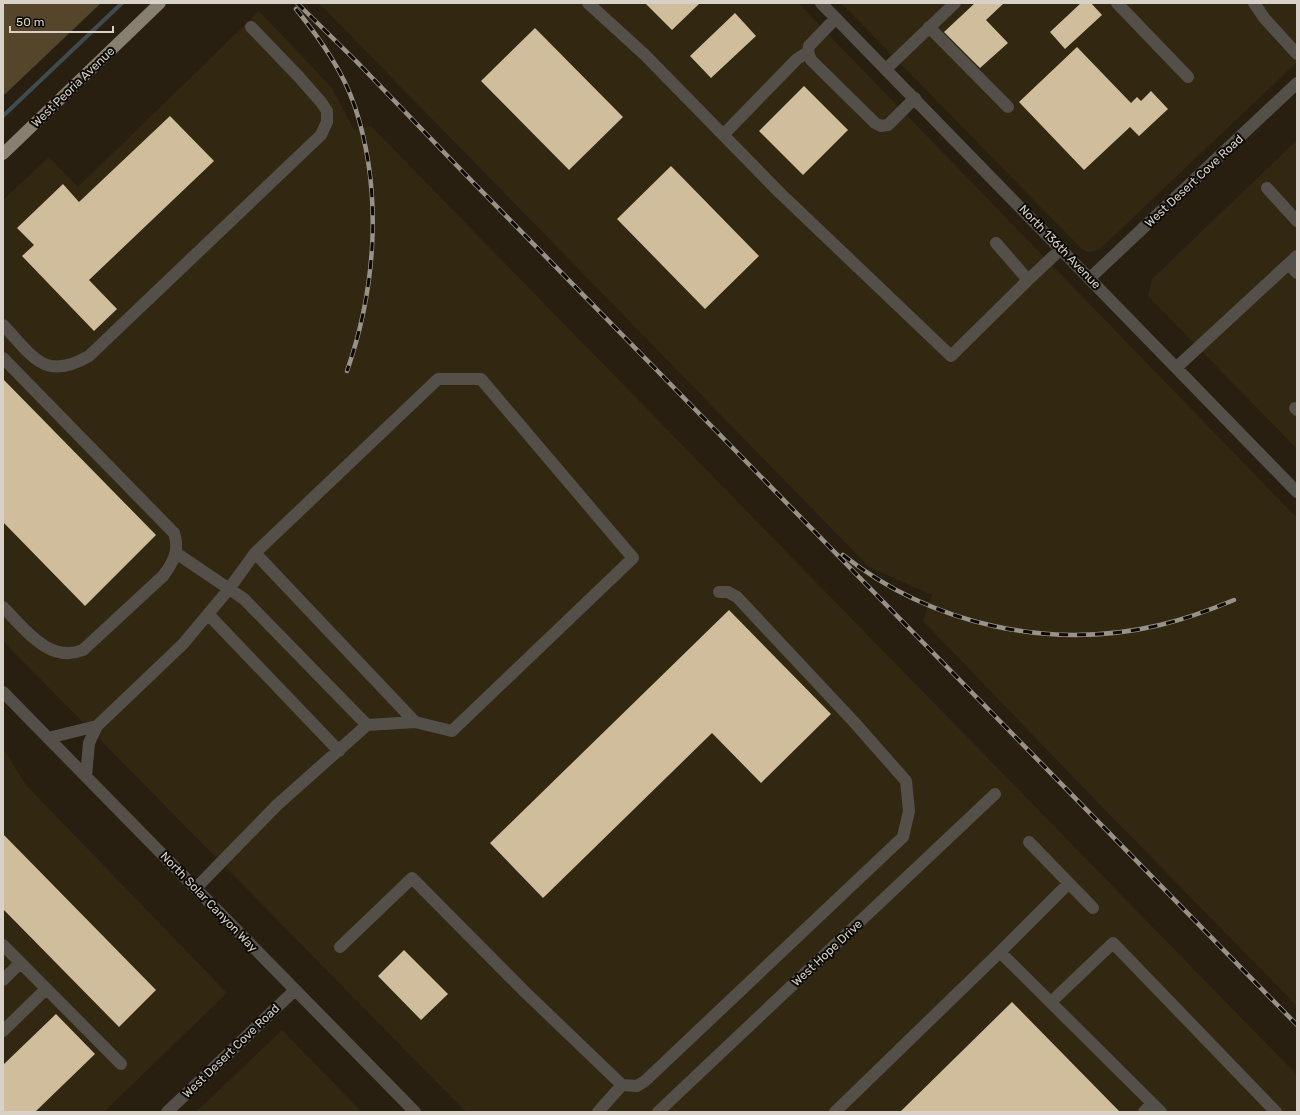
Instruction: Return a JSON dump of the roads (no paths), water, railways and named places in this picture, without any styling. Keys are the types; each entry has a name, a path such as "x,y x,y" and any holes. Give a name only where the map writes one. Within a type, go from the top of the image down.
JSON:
{"main road":[{"name":"West Peoria Avenue","path":"3,154 160,3"}],"street":[{"path":"588,3 645,55 779,192 951,356 1062,248"},
{"name":"North 136th Avenue","path":"821,3 1062,248 1297,492"},
{"path":"886,69 955,3"},
{"path":"1117,3 1188,77"},
{"path":"1254,3 1265,19 1297,54"},
{"path":"836,18 809,46 808,52 811,60 875,123 881,126 888,125 915,98"},
{"path":"3,325 37,360 48,367 75,364 90,356 320,135 327,122 327,111 299,77 251,27"},
{"path":"929,27 1008,107"},
{"path":"723,134 797,60 808,52"},
{"name":"West Desert Cove Road","path":"1090,278 1297,83"},
{"path":"1267,188 1297,221"},
{"path":"996,244 1028,280"},
{"path":"1177,367 1294,265"},
{"path":"3,358 174,533 178,543 171,565 163,576 83,650 79,652 68,653 52,650 39,644 3,607"},
{"path":"86,776 89,743 97,726 183,644 229,589 255,552 438,379 481,379 633,558 452,731 415,722 367,725 277,805 196,888"},
{"path":"255,552 415,722"},
{"path":"176,553 244,599 367,725"},
{"path":"340,947 412,878 525,992 622,1085 637,1086 645,1081 903,837 906,825 908,811 906,782 854,722 737,597 728,592 719,592"},
{"path":"208,614 339,751"},
{"name":"North Solar Canyon Way","path":"3,692 415,1112"},
{"path":"48,738 97,726"},
{"name":"West Hope Drive","path":"658,1112 995,794"},
{"path":"1029,842 1093,908"},
{"path":"835,1112 1069,883"},
{"path":"1051,1002 1113,943 1276,1112"},
{"path":"3,945 121,1064"},
{"path":"1000,952 1161,1112"},
{"path":"3,980 20,963"},
{"path":"3,1031 46,989"},
{"name":"West Desert Cove Road","path":"167,1112 295,990"},
{"path":"598,1112 622,1085"},
{"path":"1144,1112 1152,1103"}],"waterway":[{"path":"3,116 122,3"}],"railway":[{"path":"297,3 356,61 1297,1025"},
{"path":"296,9 330,56 350,94 364,139 370,172 372,206 370,273 357,339 347,371"},
{"path":"843,555 878,579 915,599 953,615 994,626 1035,633 1077,635 1118,632 1169,623 1234,600"}]}
